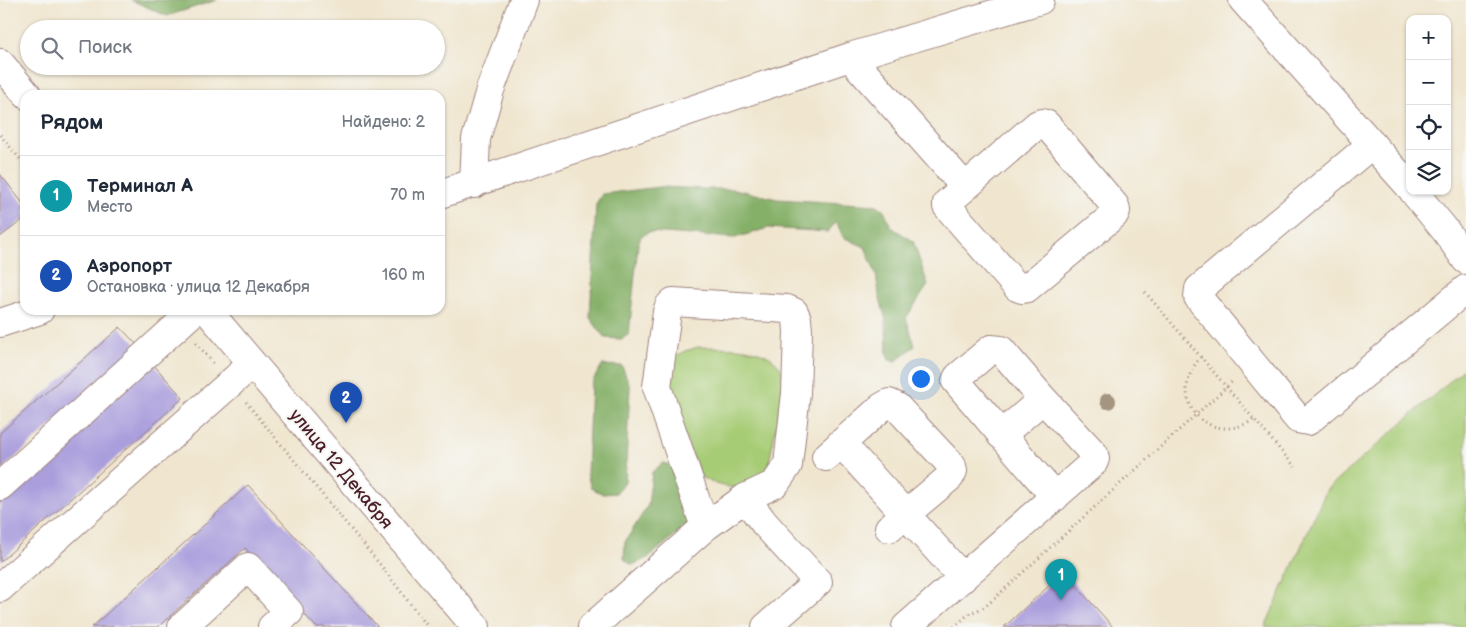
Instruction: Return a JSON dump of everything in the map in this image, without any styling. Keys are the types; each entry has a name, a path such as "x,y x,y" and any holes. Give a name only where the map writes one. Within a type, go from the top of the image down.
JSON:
{"street":[{"path":"474,184 476,139 490,90 524,0"},
{"path":"445,193 850,57 1040,0"},
{"path":"1243,0 1406,182"},
{"path":"850,57 965,187"},
{"path":"0,63 23,90"},
{"path":"1042,123 1046,124 1114,206 1116,211 1114,215 1028,288 1022,289 1017,287 948,208 948,203 965,187 1038,124 1042,123"},
{"path":"1372,144 1198,292 1198,297 1298,419 1308,421 1466,289"},
{"path":"1416,195 1445,230 1466,260"},
{"path":"592,627 705,527 745,498 775,484 788,466 795,402 798,331 794,312 787,309 674,302 669,306 657,386 705,527"},
{"path":"0,323 25,315"},
{"name":"улица 12 Декабря","path":"211,315 476,627"},
{"path":"0,486 188,317"},
{"path":"906,627 1055,497 1093,463 1095,459 1094,454 1001,350 991,350 958,377 956,381 1055,497"},
{"path":"0,588 252,364"},
{"path":"1001,435 1043,399"},
{"path":"898,521 950,476 953,471 952,466 897,407 890,403 882,407 834,450 898,521 963,578"},
{"path":"745,498 765,524 818,582 766,627"},
{"path":"182,627 248,567 288,612 272,627"}],"path":[{"path":"0,135 20,160"},
{"path":"1145,292 1295,467"},
{"path":"188,317 231,383 382,567 428,627"},
{"path":"1201,357 1189,374 1187,385 1190,406 1196,415 1209,425 1224,429 1235,428 1255,420"},
{"path":"954,627 970,613 985,607 1252,364"}],"green space":[{"path":"131,0 217,0 167,16"},
{"path":"660,187 734,189 777,199 877,205 884,210 891,227 913,241 928,285 906,318 915,346 896,361 889,360 887,355 886,320 879,295 876,274 865,247 843,237 836,221 828,232 768,228 735,238 649,232 641,236 638,244 629,334 622,339 605,338 590,318 596,204 602,194"},
{"path":"698,347 756,351 776,362 783,372 784,383 767,475 754,482 735,487 725,486 701,477 666,389 674,358 685,351"},
{"path":"602,365 622,366 630,386 625,482 616,493 603,494 591,488 587,474 591,384"},
{"path":"1466,367 1466,627 1265,627 1327,489"},
{"path":"663,463 673,466 689,523 648,558 632,565 624,559 625,542 648,505 652,472"}],"building":[{"path":"0,174 20,200 20,222 0,237"},
{"path":"120,327 139,347 0,471 0,433"},
{"path":"153,364 183,398 0,562 0,501"},
{"path":"248,485 378,627 316,627 245,548 158,627 92,627"},
{"path":"1064,572 1113,627 1004,627"}],"place":[{"name":"Аэропорт","path":"346,423"},
{"name":"Терминал A","path":"1061,600"}]}
